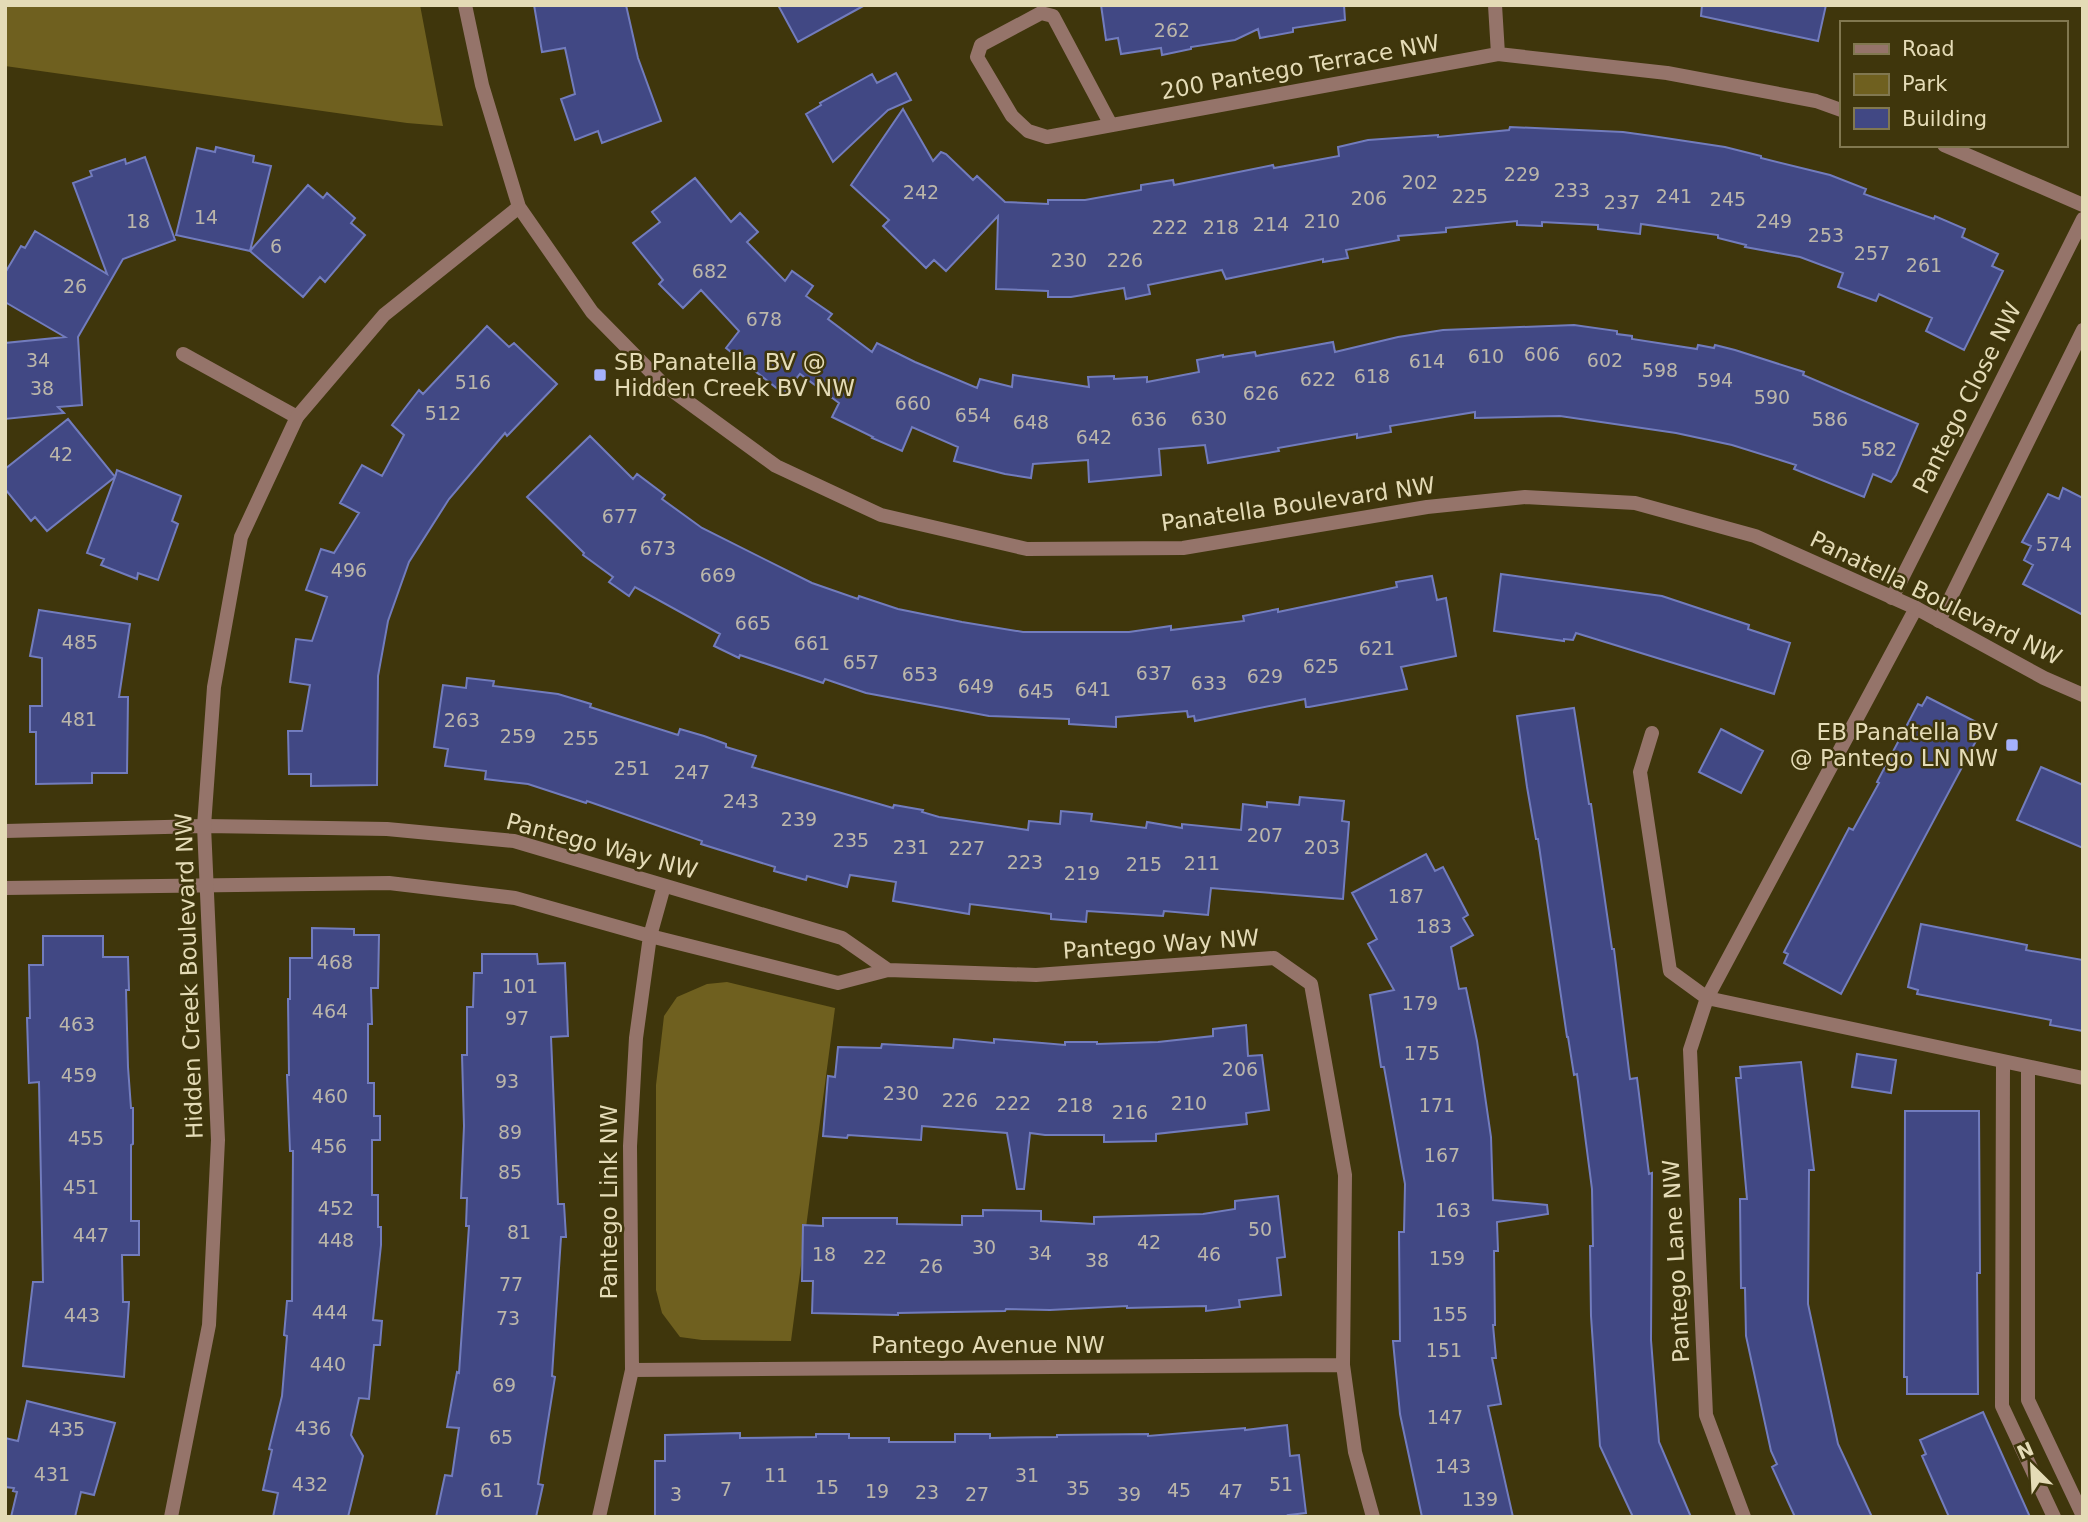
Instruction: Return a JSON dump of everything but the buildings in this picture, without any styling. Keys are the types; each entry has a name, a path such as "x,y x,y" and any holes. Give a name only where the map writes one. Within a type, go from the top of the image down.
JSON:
{"street":[{"name":"Panatella Boulevard NW","path":"465,5 482,85 520,206 592,312 662,383 776,466 881,515 1027,549 1183,548 1427,508 1525,497 1635,503 1755,536 1916,608 2044,678 2083,695"},
{"path":"1494,5 1498,54 1667,73 1816,101 1840,110"},
{"name":"200 Pantego Terrace NW","path":"1111,125 1053,16 1041,13 981,45 977,57 1012,116 1028,131 1047,137 1498,54"},
{"path":"1949,147 2083,205"},
{"name":"Hidden Creek Boulevard NW","path":"172,1517 209,1325 218,1140 204,826 214,687 241,537 298,417 384,315 520,206"},
{"name":"Pantego Close NW","path":"1892,598 2083,219"},
{"path":"1939,621 2083,330"},
{"path":"183,354 298,417"},
{"name":"Pantego Lane NW","path":"1744,1517 1706,1415 1689,1050 1707,998 1916,608"},
{"path":"1652,733 1640,772 1670,971 1707,998 2083,1078"},
{"name":"Pantego Way NW","path":"5,831 204,826 387,829 514,841 842,938 888,970"},
{"name":"Pantego Way NW","path":"5,888 402,884 515,898 650,936 838,983 888,970 1036,975 1274,958 1311,985 1345,1175 1343,1365 1355,1452 1373,1517"},
{"name":"Pantego Link NW","path":"599,1517 632,1370 630,1146 636,1038 650,936 664,886"},
{"path":"2003,1062 2002,1406 2054,1517"},
{"path":"2028,1068 2028,1400 2083,1516"},
{"name":"Pantego Avenue NW","path":"632,1370 1343,1365"}],"green space":[{"path":"5,5 420,5 443,126 5,66"},
{"path":"727,982 835,1008 791,1341 702,1340 680,1337 662,1313 656,1290 656,1085 664,1016 677,997 707,984"}],"place":[{"name":"SB Panatella BV @ Hidden Creek BV NW","path":"600,375"},
{"name":"EB Panatella BV @ Pantego LN NW","path":"2012,745"}]}
